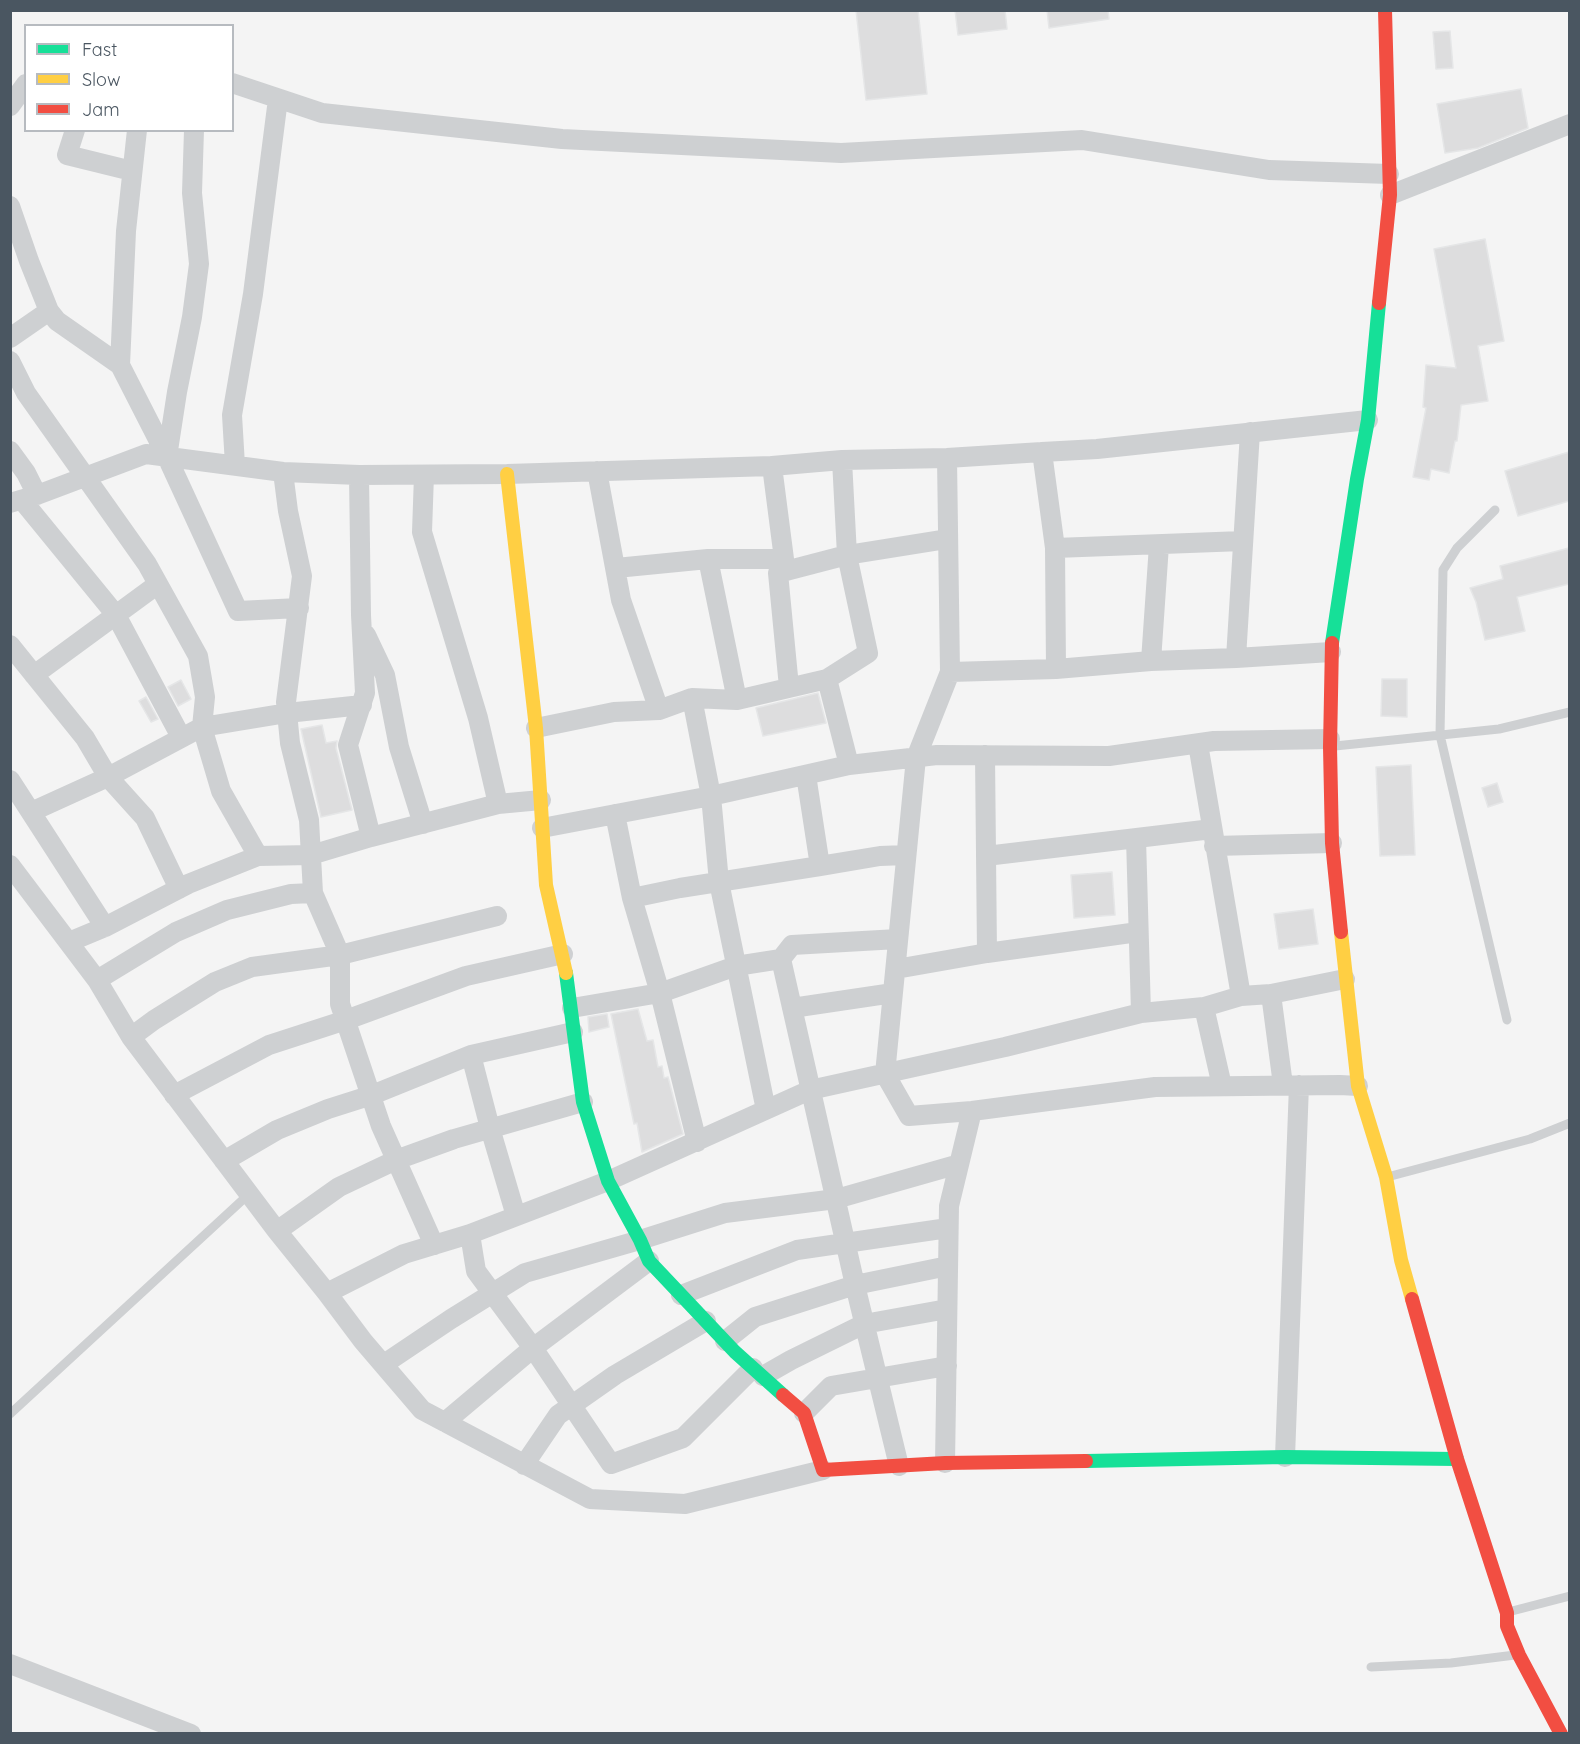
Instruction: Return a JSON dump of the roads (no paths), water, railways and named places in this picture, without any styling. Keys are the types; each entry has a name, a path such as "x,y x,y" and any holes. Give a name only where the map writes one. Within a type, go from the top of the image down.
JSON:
{"main road":[{"path":"1385,10 1390,195 1368,420 1331,652 1332,843 1345,979 1358,1086 1386,1177 1401,1260 1457,1459 1507,1613 1507,1626 1561,1734"},
{"path":"507,474 536,728 546,885 563,954 573,1008 573,1032 583,1102 608,1181 649,1261 725,1341 804,1413 823,1470 945,1463 1285,1457 1457,1459"}],"street":[{"path":"234,84 322,113 562,139 841,153 1082,140 1269,170 1389,174"},
{"path":"10,106 24,87"},
{"path":"235,465 231,415 253,294 278,99"},
{"path":"1390,195 1569,124"},
{"path":"74,132 68,155 132,171"},
{"path":"120,365 126,231 137,132"},
{"path":"167,457 199,264 192,193 194,132"},
{"path":"10,206 28,261 49,311 57,321 120,365 167,457 238,611 299,608"},
{"path":"10,338 49,311"},
{"path":"10,361 26,393 147,564 198,656 205,697 202,727 221,791 258,856"},
{"path":"23,499 146,454 283,472 359,475 507,474 772,466 842,460 947,458 1097,449 1368,420"},
{"path":"1236,658 1250,432"},
{"path":"10,451 26,473 23,499 116,615 181,737"},
{"path":"1042,452 1055,548 1056,669"},
{"path":"947,458 950,672 916,758 885,1074 909,1116 972,1111 1155,1087 1358,1086"},
{"path":"536,728 614,712 659,710 692,698 737,699 827,679 867,653 847,555 842,460"},
{"path":"772,466 789,687"},
{"path":"597,471 621,600 659,710"},
{"path":"283,472 288,511 302,576 286,702 290,743 309,820 313,893 340,955 340,1004 381,1126 434,1245"},
{"path":"359,475 365,693 348,745 371,837"},
{"path":"424,475 422,532 478,718 498,804"},
{"path":"616,568 708,559 781,566 947,539"},
{"path":"1055,548 1243,541"},
{"path":"1151,661 1159,545"},
{"path":"708,559 737,699"},
{"path":"34,675 158,584"},
{"path":"362,626 385,675 399,747 423,824"},
{"path":"10,645 85,738 108,777 145,818 179,889"},
{"path":"950,672 1056,669 1151,661 1331,652"},
{"path":"827,679 849,765"},
{"path":"692,698 711,796 719,882 766,1110"},
{"path":"32,812 108,777 202,727 287,713 362,705"},
{"path":"542,828 711,796 849,765 937,754 1109,756 1237,740 1330,743"},
{"path":"1198,744 1241,996"},
{"path":"986,755 987,953"},
{"path":"806,775 820,866"},
{"path":"10,780 105,927"},
{"path":"69,942 105,927 179,889 258,856 311,855 498,804 541,800"},
{"path":"615,814 632,898 660,993 697,1142"},
{"path":"986,856 1136,838 1213,837 1332,843"},
{"path":"1136,838 1141,1013"},
{"path":"632,898 880,856 906,855"},
{"path":"14,877 69,942 97,980 131,1036 277,1231 422,1410 590,1499 685,1504 823,1470"},
{"path":"97,980 176,932 227,910 291,894 313,893"},
{"path":"131,1036 215,982 252,967 340,955 497,916"},
{"path":"896,969 987,953 1138,932"},
{"path":"573,1008 660,993 736,966 781,959 792,945 898,939"},
{"path":"174,1095 269,1045 346,1020 466,976 563,954"},
{"path":"781,959 864,1324 899,1466"},
{"path":"327,1293 404,1254 470,1234 608,1181 810,1090 1005,1047 1141,1013 1204,1007 1241,996 1271,994 1345,979"},
{"path":"792,1008 893,993"},
{"path":"1271,994 1291,1085 1285,1457"},
{"path":"1204,1007 1222,1086"},
{"path":"224,1161 278,1130 328,1108 372,1095 471,1055 573,1032"},
{"path":"471,1055 516,1216"},
{"path":"277,1231 339,1187 396,1160 454,1139 583,1102"},
{"path":"945,1463 948,1206 972,1111"},
{"path":"384,1364 525,1273 725,1213 836,1199 959,1164"},
{"path":"681,1295 797,1250 948,1228"},
{"path":"470,1234 476,1271 533,1348 611,1464 683,1438 758,1372 791,1360 864,1324 947,1309"},
{"path":"445,1422 533,1348 649,1261"},
{"path":"725,1341 755,1317 855,1285 948,1266"},
{"path":"524,1465 558,1415 615,1375 706,1321"},
{"path":"804,1413 831,1386 946,1366"},
{"path":"10,1664 191,1734"}],"lane":[{"path":"1495,510 1457,548 1443,570 1440,735 1508,1020"},
{"path":"1330,743 1500,729 1569,712"},
{"path":"1386,1177 1530,1139 1569,1123"},
{"path":"10,1414 249,1194"},
{"path":"1507,1613 1569,1596"},
{"path":"1371,1667 1451,1663 1519,1654"}]}
